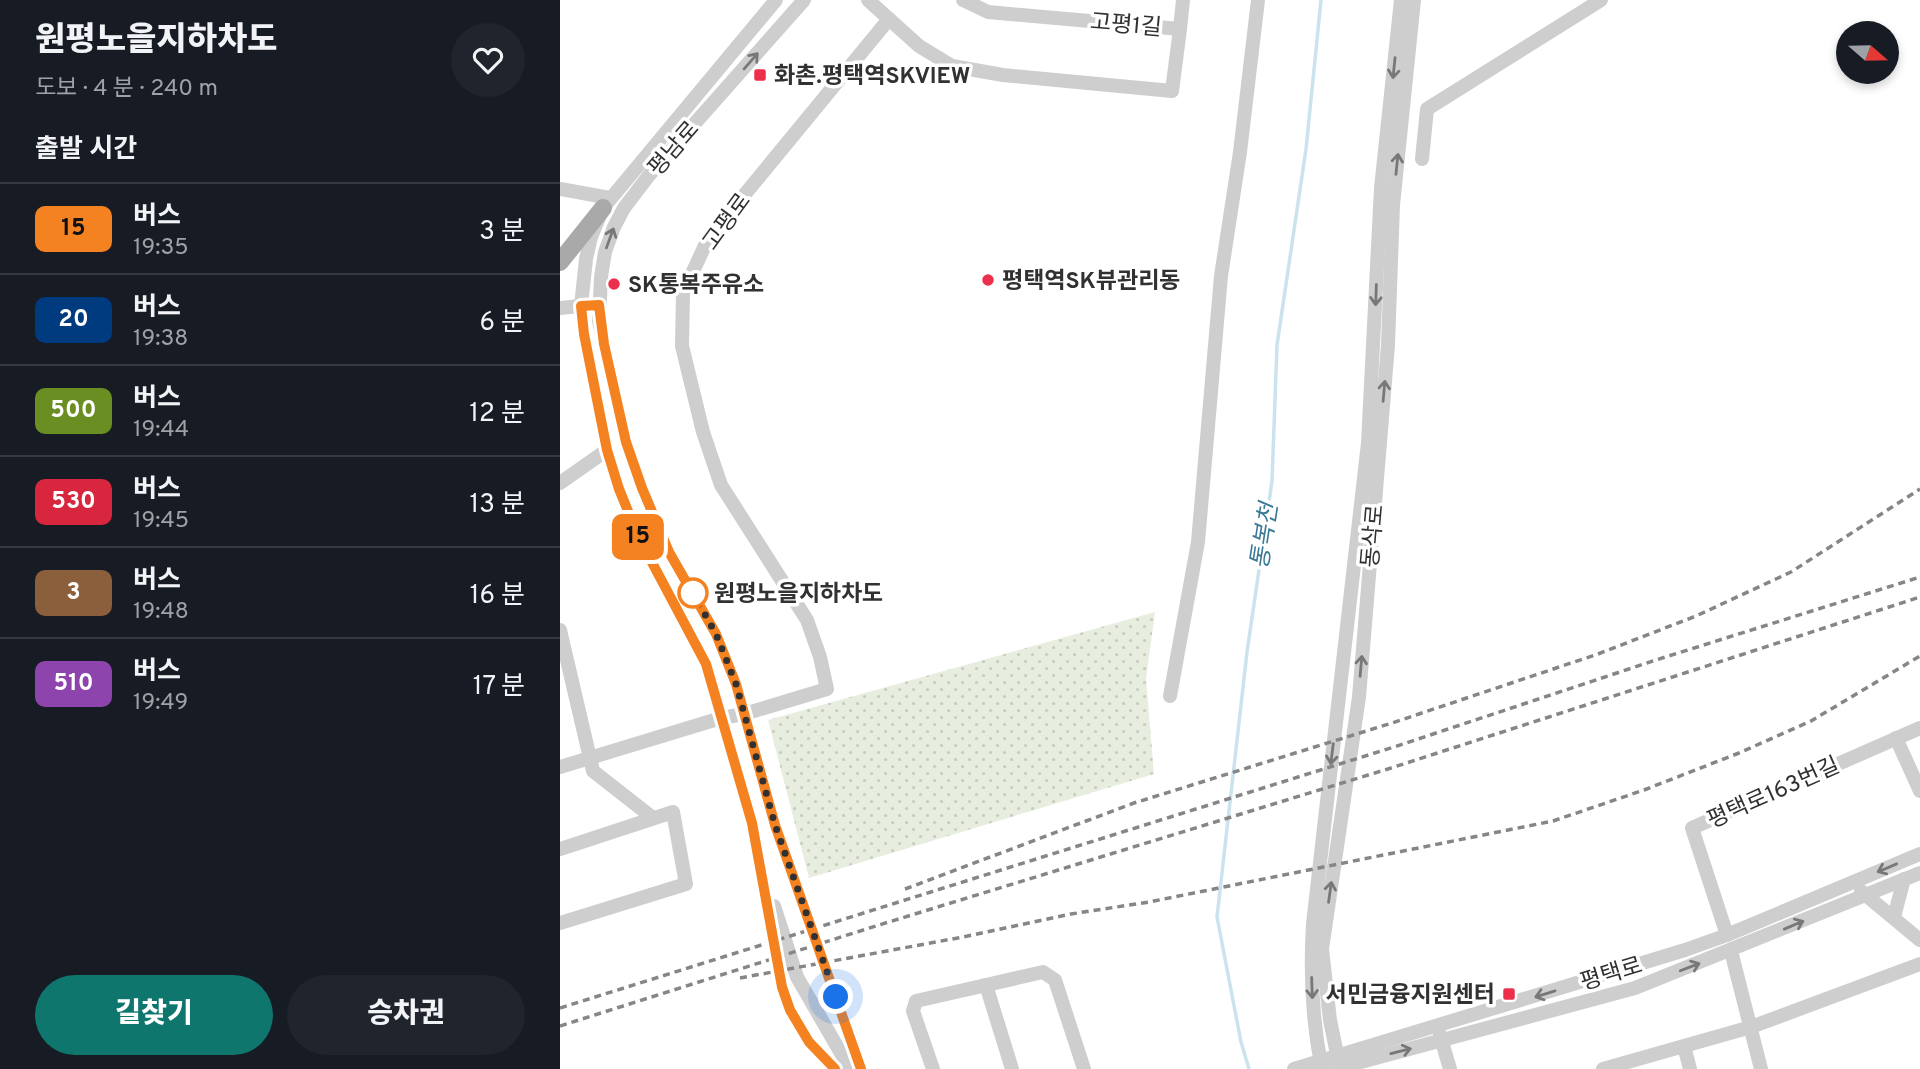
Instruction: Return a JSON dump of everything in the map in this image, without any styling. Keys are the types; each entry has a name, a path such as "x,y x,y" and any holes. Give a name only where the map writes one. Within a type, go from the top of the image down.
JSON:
{"main road":[{"path":"560,262 606,203"}],"street":[{"name":"평남로","path":"762,872 752,823 706,664 639,538 619,489 607,450 581,306 591,237 606,203 776,0"},
{"name":"평남로","path":"804,0 650,174 624,208 605,252 599,305 604,344 626,442 669,552 716,634 736,684 775,825 861,1069"},
{"path":"868,0 919,46 953,66 1003,75 1172,91 1180,29"},
{"name":"고평1길","path":"963,0 988,12 1180,29 1183,0"},
{"path":"1170,696 1198,542 1221,276 1240,152 1258,0"},
{"name":"동삭로","path":"1322,1065 1313,1009 1313,924 1368,443 1381,188 1401,0"},
{"name":"동삭로","path":"1338,1065 1322,949 1359,696 1388,345 1393,205 1414,0"},
{"path":"1422,159 1427,108 1601,0"},
{"name":"고평로","path":"744,714 827,689 820,657 807,620 721,485 703,432 682,346 683,293 708,239 889,19"},
{"path":"560,189 606,203"},
{"path":"560,308 599,305"},
{"path":"560,483 607,450"},
{"path":"560,630 564,667 593,771 653,818"},
{"path":"560,767 721,718 744,714"},
{"name":"평택로163번길","path":"1727,935 1692,828 1920,727"},
{"path":"1896,738 1920,791"},
{"path":"560,849 673,812 686,884 560,923"},
{"name":"평택로","path":"1294,1069 1338,1065 1439,1034 1727,935 1920,854"},
{"path":"762,872 766,909 779,974 790,1010 809,1042 835,1069"},
{"path":"762,872 797,977 848,1069"},
{"name":"평택로","path":"1439,1034 1635,988 1920,873"},
{"path":"1894,917 1904,879"},
{"path":"1854,882 1865,895 1920,940"},
{"path":"1731,951 1761,1069"},
{"path":"1609,1068 1751,1027 1920,964"},
{"path":"933,1069 913,1011 916,1001 1043,972 1055,980 1084,1069"},
{"path":"986,985 1012,1069"},
{"path":"1439,1034 1450,1069"},
{"path":"1684,1046 1690,1069"}],"green space":[{"path":"1155,612 1146,679 1154,774 809,878 768,720"}],"waterway":[{"name":"통복천","path":"1249,1069 1241,1042 1217,917 1247,652 1272,481 1277,345 1306,149 1321,0"}],"railway":[{"path":"905,889 1134,803 1392,723 1598,654 1696,616 1791,572 1920,489"},
{"path":"560,1008 1394,747 1656,660 1920,577"},
{"path":"560,1026 1391,768 1920,597"},
{"path":"740,978 1071,914 1149,902 1553,821 1644,790 1811,721 1920,656"}],"bus line":[{"name":"15","path":"835,1069 809,1042 790,1010 782,987 752,823 706,664 679,618 639,538 619,489 607,450 581,306 599,305 604,344 626,442 669,552 716,634 736,684 775,825 861,1069"}],"place":[{"name":"화촌.평택역SKVIEW","path":"760,75"},
{"name":"평택역SK뷰관리동","path":"988,280"},
{"name":"SK통복주유소","path":"614,284"},
{"name":"원평노을지하차도","path":"693,593"},
{"name":"서민금융지원센터","path":"1509,994"}],"route":[{"path":"693,593 716,634 736,684 775,825 836,997"}]}
